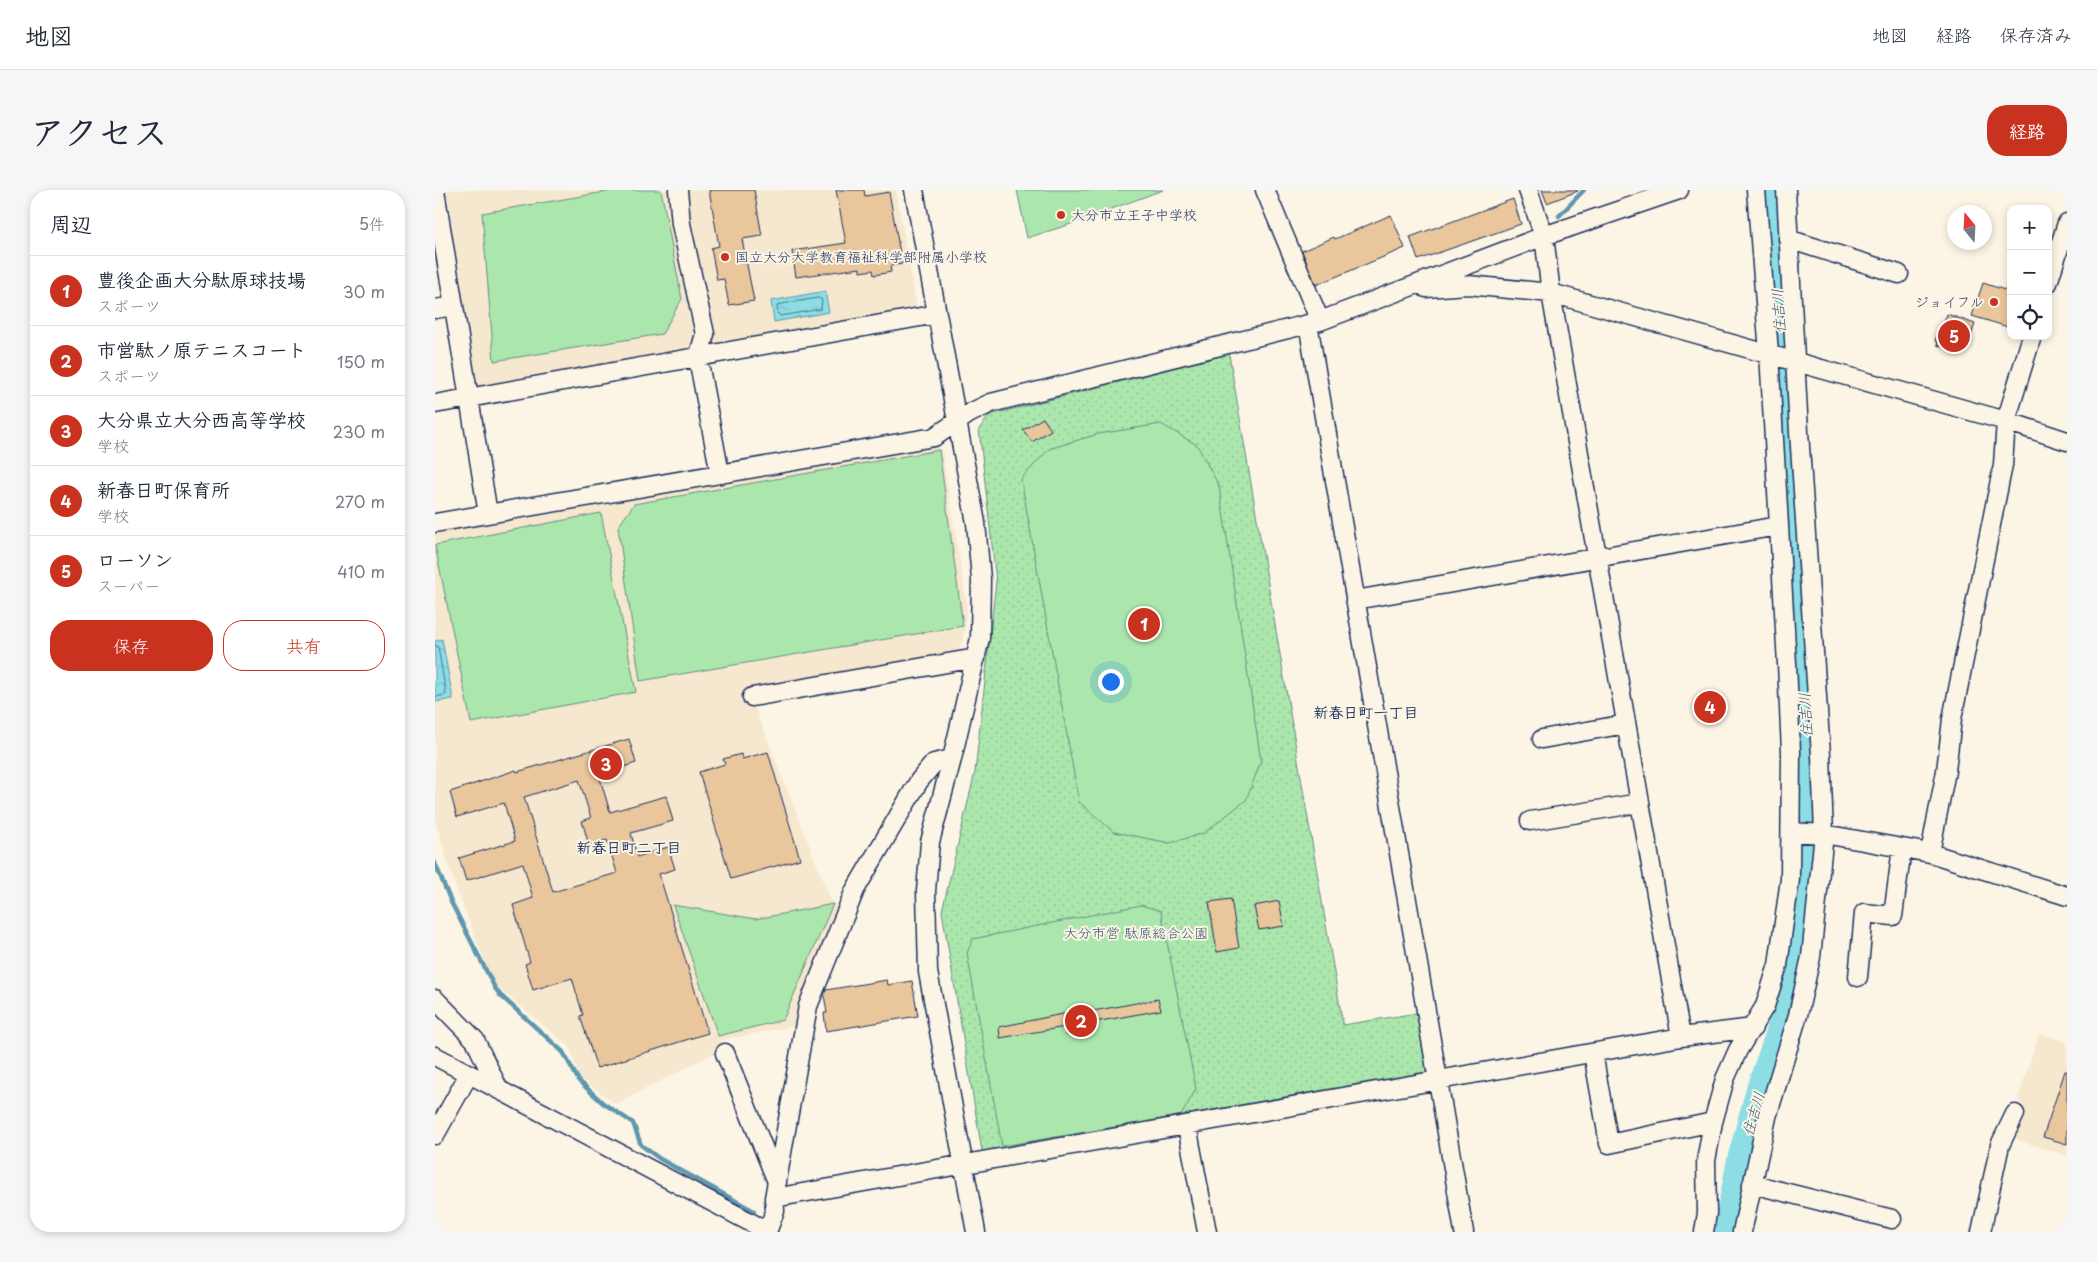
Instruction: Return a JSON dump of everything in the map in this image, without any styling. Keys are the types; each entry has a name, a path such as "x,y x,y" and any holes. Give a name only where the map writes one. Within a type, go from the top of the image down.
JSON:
{"street":[{"path":"678,190 681,224 705,334 698,358 720,474"},
{"path":"914,190 975,522 981,579 981,614 976,658 930,842 926,891 929,972 976,1232"},
{"path":"1265,190 1313,323 1310,335 1464,1232"},
{"path":"1528,190 1544,236 1551,293 1681,1037"},
{"path":"435,523 934,437 979,408 1003,399 1313,323 1544,236 1679,190"},
{"path":"1704,1232 1707,1213 1706,1161 1713,1122 1725,1079 1738,1050 1765,1006 1779,965 1794,832 1787,664 1769,353 1756,190"},
{"path":"1742,1232 1767,1117 1798,1016 1811,957 1820,833 1821,755 1804,513 1786,190"},
{"path":"435,191 437,214 470,398 488,514"},
{"path":"2052,270 2067,223"},
{"path":"1788,239 1899,274"},
{"path":"1364,305 1431,287 1468,285 1551,293 1769,353 2006,421 2067,441"},
{"path":"435,309 454,306"},
{"path":"435,404 937,314"},
{"path":"1930,853 1946,771 1953,719 2003,465 2006,421 2031,340"},
{"path":"1355,600 1778,526"},
{"path":"752,697 976,658"},
{"path":"1542,739 1626,724"},
{"path":"435,1056 767,1231 775,1211 775,1190 808,1006 855,890 919,781 934,763 952,759"},
{"path":"1530,821 1640,803"},
{"path":"1794,832 1820,833 1930,853 2067,896"},
{"path":"1858,977 1864,913 1893,916 1902,848"},
{"path":"435,998 475,1040 499,1090"},
{"path":"775,1190 964,1164 1437,1082 1681,1037 1753,1028"},
{"path":"725,1053 775,1190"},
{"path":"1593,1053 1609,1144 1713,1122"},
{"path":"435,1135 469,1074"},
{"path":"1981,1232 2000,1145 2015,1114"},
{"path":"1187,1126 1207,1232"},
{"path":"1752,1184 1892,1218"}],"shaded area":[{"path":"444,190 896,190 917,310 484,391 477,385"},
{"path":"941,445 967,606 965,630 958,651 750,689 755,708 830,898 839,911 797,1005 794,1026 722,1040 719,1051 616,1104 579,1077 570,1047 499,989 489,972 454,883 435,820 435,534"},
{"path":"2039,1033 2067,1042 2067,1156 2018,1140 2015,1136 2023,1111 2018,1098"}],"green space":[{"path":"617,190 661,190 682,299 662,334 494,361 482,213"},
{"name":"大分市立王子中学校","path":"1017,190 1163,190 1027,238"},
{"name":"大分市営 駄原総合公園","path":"1229,354 1343,1025 1423,1012 1434,1080 983,1157 942,911 975,772 996,581 979,429 990,415"},
{"path":"1161,424 1197,445 1219,486 1261,761 1246,800 1204,833 1170,843 1114,832 1079,802 1021,479 1049,449 1098,434"},
{"path":"939,450 963,626 640,681 618,527 634,504"},
{"path":"601,513 636,692 471,723 435,545"},
{"path":"833,904 783,1020 718,1036 673,905 756,919"},
{"path":"1141,905 1161,911 1196,1089 1181,1116 1002,1146 967,953 973,939"}],"water":[{"path":"825,291 829,312 774,322 771,301"},
{"path":"442,639 453,699 435,702 435,641"}],"building":[{"path":"709,190 754,190 762,236 742,239 754,301 729,305 724,279 717,280 711,248 719,246"},
{"path":"836,190 864,190 865,196 889,192 902,264 890,266 891,272 874,275 873,270 860,272 860,268 796,277 792,251 846,243"},
{"path":"1542,190 1577,190 1578,191 1547,203"},
{"path":"1513,199 1521,224 1418,260 1410,237"},
{"path":"1391,215 1405,248 1316,285 1302,251"},
{"name":"ジョイフル","path":"1983,283 2007,291 2007,327 1972,316"},
{"path":"1947,314 1975,324 1967,348 1959,352 1937,345 1938,342 1935,341"},
{"path":"1043,418 1051,430 1032,442 1023,430"},
{"path":"629,739 636,763 599,775 610,812 666,796 673,821 631,833 637,857 668,847 675,869 659,874 708,1033 597,1068 580,1016 583,1015 572,978 533,990 525,964 530,962 513,905 533,898 523,863 466,881 459,858 515,841 504,803 457,817 450,792 516,770 517,772","holes":["579,780 591,818 582,821 589,845 607,840 617,873 553,892 524,797"]},
{"path":"768,752 800,859 731,879 699,772 725,764 723,759 741,754 742,759"},
{"path":"1231,899 1239,948 1217,952 1209,902"},
{"path":"1279,901 1284,926 1259,930 1254,906"},
{"path":"887,980 888,985 912,981 918,1016 826,1031 824,1013 827,1013 824,995 826,990"},
{"path":"1158,999 1161,1010 1095,1022 1097,1029 1066,1035 1065,1027 1000,1038 999,1027 1092,1008 1093,1011"},
{"path":"2065,1071 2067,1071 2067,1144 2043,1137"}],"waterway":[{"path":"1559,216 1584,190"},
{"name":"住吉川","path":"1726,1232 1740,1160 1760,1086 1789,996 1804,908 1808,842 1807,734 1771,190"},
{"path":"435,863 451,902 500,995 563,1052 579,1081 603,1103 633,1123 641,1145 660,1159 754,1211"}],"place":[{"name":"大分市立王子中学校","path":"1061,215"},
{"name":"国立大分大学教育福祉科学部附属小学校","path":"725,257"},
{"name":"ジョイフル","path":"1994,302"},
{"name":"ローソン","path":"1954,336"},
{"name":"豊後企画大分駄原球技場","path":"1144,624"},
{"name":"新春日町保育所","path":"1710,707"},
{"name":"大分県立大分西高等学校","path":"606,764"},
{"name":"市営駄ノ原テニスコート","path":"1081,1021"}],"district":[{"name":"新春日町一丁目","path":"1366,713"},
{"name":"新春日町二丁目","path":"629,848"}]}
